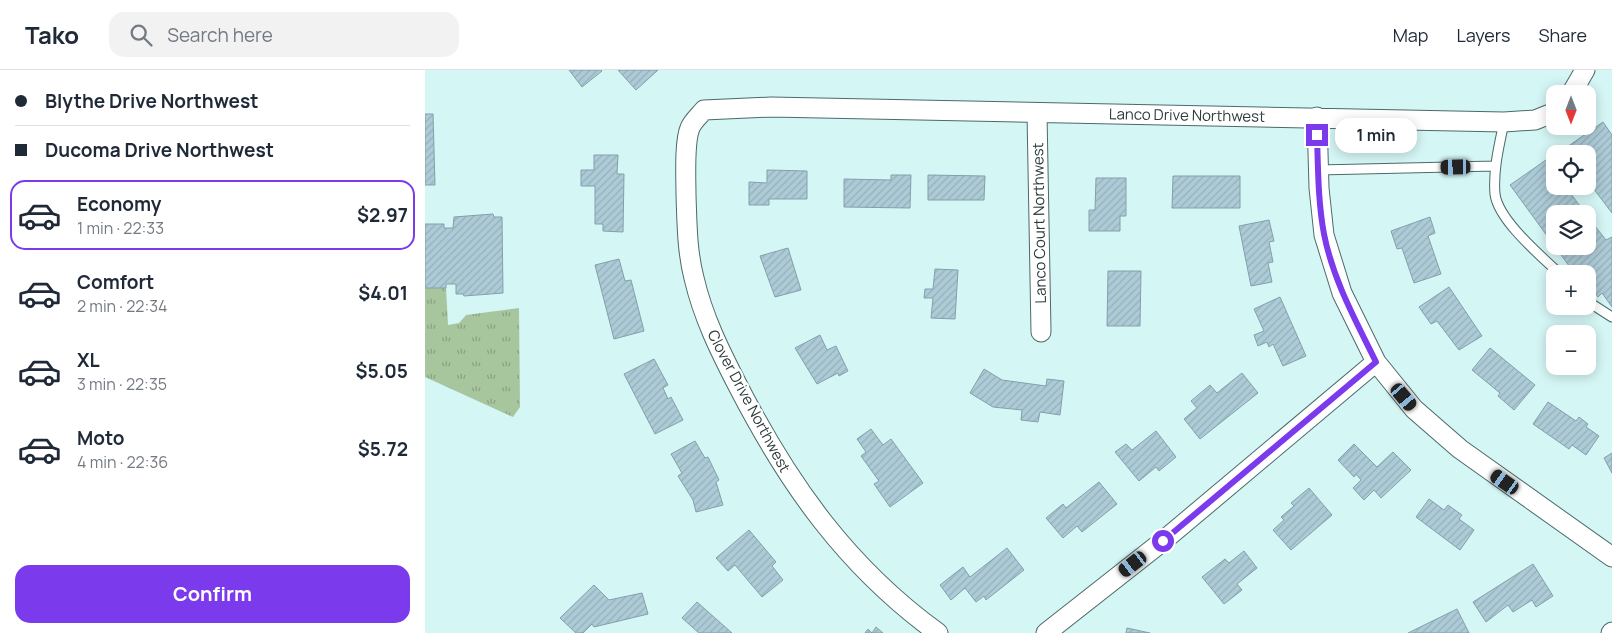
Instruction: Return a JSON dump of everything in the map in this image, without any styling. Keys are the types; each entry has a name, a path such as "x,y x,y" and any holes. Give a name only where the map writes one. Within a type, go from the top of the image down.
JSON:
{"street":[{"path":"1576,85 1585,70"},
{"name":"Clover Drive Northwest","path":"817,108 730,108 704,110 690,127 686,170 687,227 693,277 710,331 748,406 791,480 831,534 903,608 938,633"},
{"name":"Lanco Drive Northwest","path":"817,108 1504,122 1535,120 1546,116"},
{"name":"Lanco Court Northwest","path":"1037,113 1041,332"},
{"path":"1317,117 1318,170 1325,235 1342,293 1376,362 1414,409 1460,449 1612,557"},
{"path":"1046,633 1163,541 1376,362"}],"lane":[{"path":"1504,122 1495,166 1495,196 1506,219 1551,265"},
{"path":"1318,170 1495,166"},
{"path":"1596,306 1612,317"}],"green space":[{"path":"425,288 446,288 448,325 459,323 466,315 519,308 520,407 513,417 425,377"}],"building":[{"path":"569,70 601,70 602,71 582,87"},
{"path":"618,70 658,70 636,90"},
{"path":"425,114 433,114 435,185 425,185"},
{"path":"1603,122 1612,135 1612,213 1596,192 1596,145 1570,145 1584,135 1596,135 1596,127"},
{"path":"594,155 618,155 617,174 624,174 623,232 603,231 603,224 595,224 595,186 581,186 581,170 594,170"},
{"path":"1546,160 1546,195 1572,195 1579,205 1546,205 1546,234 1510,185"},
{"path":"767,170 807,171 807,199 769,199 769,205 749,205 749,182 767,183"},
{"path":"891,175 911,175 910,208 844,207 844,179 891,180"},
{"path":"928,175 985,176 984,200 928,200"},
{"path":"1173,176 1240,176 1240,208 1172,208"},
{"path":"1096,178 1126,178 1126,216 1120,216 1120,231 1089,231 1089,210 1095,210"},
{"path":"493,214 494,217 502,217 503,293 464,296 463,294 456,294 456,284 446,284 446,288 425,288 425,224 444,224 444,228 453,228 454,217"},
{"path":"1430,217 1435,233 1428,236 1441,274 1414,283 1402,248 1397,249 1391,231"},
{"path":"1269,220 1274,241 1269,242 1273,262 1268,263 1272,282 1251,286 1239,226"},
{"path":"1596,227 1606,240 1612,237 1612,307 1602,293 1598,297 1596,294 1596,265 1568,265 1561,255 1596,255"},
{"path":"788,248 801,290 775,297 760,256"},
{"path":"619,259 625,281 631,280 644,331 614,339 595,265"},
{"path":"935,269 958,270 955,319 931,318 933,298 924,298 925,289 933,289"},
{"path":"1108,271 1141,271 1140,326 1107,326"},
{"path":"1449,287 1482,336 1459,350 1437,321 1431,324 1419,307"},
{"path":"1280,297 1306,356 1283,366 1273,344 1269,347 1267,342 1258,346 1254,335 1264,331 1254,309"},
{"path":"820,335 827,350 836,346 848,371 839,376 838,373 817,384 795,348"},
{"path":"1490,348 1535,385 1514,410 1498,396 1500,393 1472,370"},
{"path":"654,359 668,385 663,388 668,399 671,397 683,420 655,434 624,374"},
{"path":"984,369 1002,380 1046,386 1047,379 1064,381 1060,415 1040,412 1038,422 1021,420 1022,410 993,407 970,393"},
{"path":"1242,373 1258,393 1200,439 1184,419 1197,408 1191,401 1210,385 1217,393"},
{"path":"1548,402 1576,421 1579,417 1588,424 1586,427 1599,436 1586,455 1572,445 1569,449 1533,424"},
{"path":"871,429 883,445 891,439 923,483 890,507 874,484 879,481 861,456 866,452 857,439"},
{"path":"1156,431 1176,457 1159,471 1156,467 1139,481 1115,452 1126,444 1132,450"},
{"path":"695,441 705,458 708,457 719,480 716,482 723,505 696,512 693,500 678,476 682,473 671,454"},
{"path":"1354,444 1377,467 1393,452 1411,470 1381,498 1374,490 1364,500 1353,488 1361,480 1356,474 1354,477 1338,460"},
{"path":"1612,453 1612,473 1604,458"},
{"path":"1099,482 1117,504 1082,532 1077,526 1063,538 1046,518 1063,504 1066,508"},
{"path":"1309,488 1332,515 1291,550 1273,530 1284,520 1281,517 1294,506 1291,503"},
{"path":"1429,499 1444,510 1448,505 1462,515 1459,519 1474,530 1460,550 1416,517"},
{"path":"749,530 776,562 772,566 783,580 762,597 735,565 728,571 716,558"},
{"path":"1007,548 1024,570 986,600 984,596 976,602 965,588 951,600 940,585 963,567 970,577"},
{"path":"1244,551 1257,568 1237,584 1242,590 1224,604 1202,577 1225,559 1229,563"},
{"path":"1533,564 1553,596 1536,607 1532,600 1513,612 1508,605 1486,622 1473,602"},
{"path":"594,585 609,600 642,593 648,614 594,627 592,624 583,633 576,633 560,618"},
{"path":"697,602 732,633 699,633 682,618"},
{"path":"1457,609 1469,633 1408,633"},
{"path":"876,627 883,633 872,633"},
{"path":"1127,628 1150,633 1126,633"}],"route":[{"path":"1163,541 1376,362 1342,293 1325,235 1319,188 1317,135"}]}
